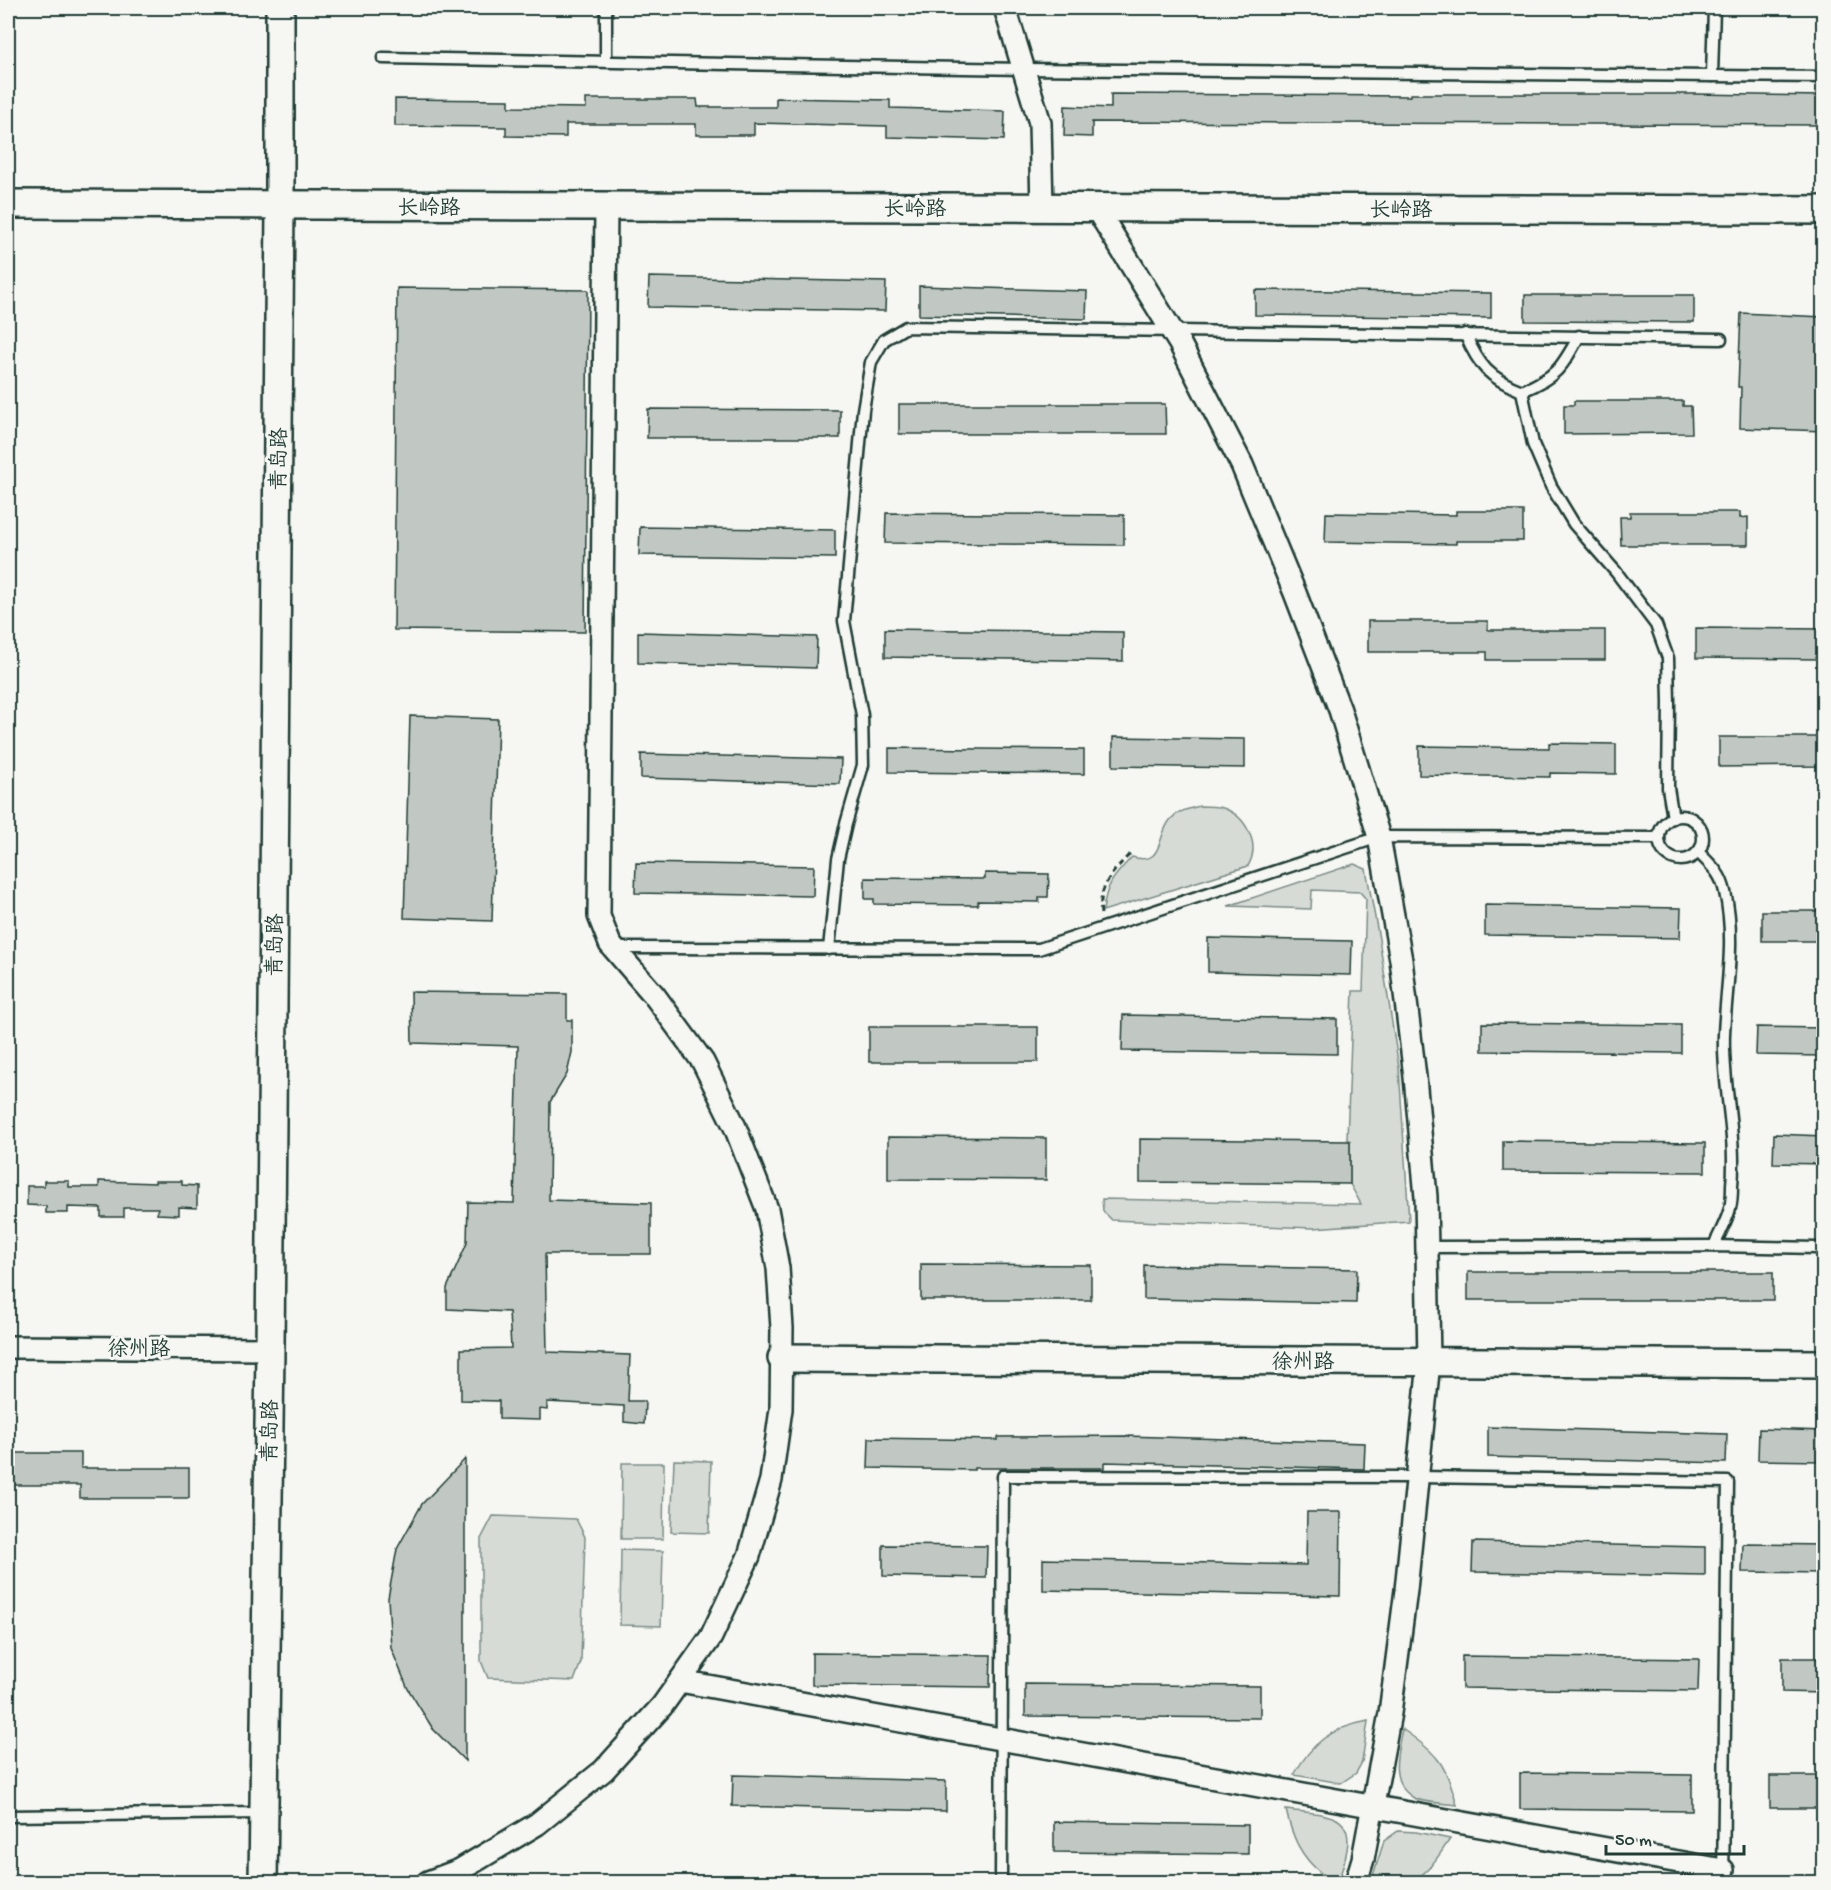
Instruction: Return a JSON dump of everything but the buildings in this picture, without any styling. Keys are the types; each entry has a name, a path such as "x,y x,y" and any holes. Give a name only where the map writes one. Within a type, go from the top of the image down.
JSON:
{"street":[{"name":"青岛路","path":"263,1882 270,1349 280,8"},
{"path":"1005,8 1040,123 1042,208"},
{"name":"长岭路","path":"8,204 1824,210"},
{"path":"428,1882 460,1870 546,1817 604,1770 662,1706 711,1637 749,1556 771,1480 781,1409 782,1328 778,1268 766,1209 735,1127 703,1062 654,995 614,948 599,916 606,207"},
{"path":"1096,208 1171,330 1242,465 1295,593 1340,710 1379,837 1401,960 1414,1066 1426,1197 1429,1362 1406,1590 1390,1713 1364,1858 1356,1882"},
{"name":"徐州路","path":"8,1347 270,1349"},
{"name":"徐州路","path":"782,1358 1824,1365"},
{"path":"680,1681 1373,1806 1723,1876"}],"lane":[{"path":"606,8 606,61"},
{"path":"1712,76 1714,8"},
{"path":"383,58 1024,69 1824,77"},
{"path":"830,949 838,859 863,765 862,715 844,621 863,410 871,362 884,340 906,327 1721,339"},
{"path":"1465,334 1475,357 1490,374 1504,384 1522,391 1542,383 1563,366 1579,336"},
{"path":"1522,391 1533,444 1551,486 1574,524 1616,572 1656,625 1668,658 1670,703 1668,788 1673,818"},
{"path":"1681,816 1690,818 1701,830 1703,838 1698,852 1689,858 1680,860 1672,858 1665,854 1660,846 1661,829 1665,822 1673,818 1681,816"},
{"path":"614,948 1039,949 1379,837 1659,838"},
{"path":"1698,852 1718,871 1725,892 1729,924 1730,962 1724,1036 1726,1078 1734,1144 1733,1175 1730,1208 1714,1246"},
{"path":"1427,1247 1816,1248"},
{"path":"1001,1882 1003,1476 1418,1477 1728,1482 1723,1876"},
{"path":"8,1816 263,1813"}],"path":[{"path":"1104,928 1100,912 1101,891 1110,875 1130,854"}],"shaded area":[{"path":"1200,806 1223,808 1238,817 1244,824 1252,840 1253,849 1248,866 1103,911 1109,887 1132,857 1149,858 1158,849 1170,820 1180,812"},
{"path":"1354,864 1366,869 1399,1068 1409,1221 1313,1228 1112,1220 1103,1211 1102,1199 1361,1204 1350,1184 1350,1141 1347,1139 1353,991 1363,991 1366,899 1360,892 1312,890 1311,909 1228,906"},
{"path":"674,1460 711,1461 709,1533 671,1532"},
{"path":"622,1463 664,1463 663,1539 621,1539"},
{"path":"493,1516 576,1519 585,1537 581,1662 574,1681 488,1678 481,1661 481,1539"},
{"path":"621,1550 663,1551 661,1626 620,1625"},
{"path":"1368,1721 1362,1762 1356,1773 1341,1783 1294,1775 1308,1754 1324,1738 1343,1728"},
{"path":"1402,1729 1424,1745 1438,1760 1449,1779 1457,1805 1418,1800 1406,1792 1400,1784 1396,1767"},
{"path":"1286,1810 1329,1816 1339,1820 1345,1827 1348,1844 1338,1882 1323,1875 1302,1852 1294,1837"},
{"path":"1398,1831 1450,1839 1426,1871 1413,1880 1397,1883 1371,1882 1384,1841"}]}
